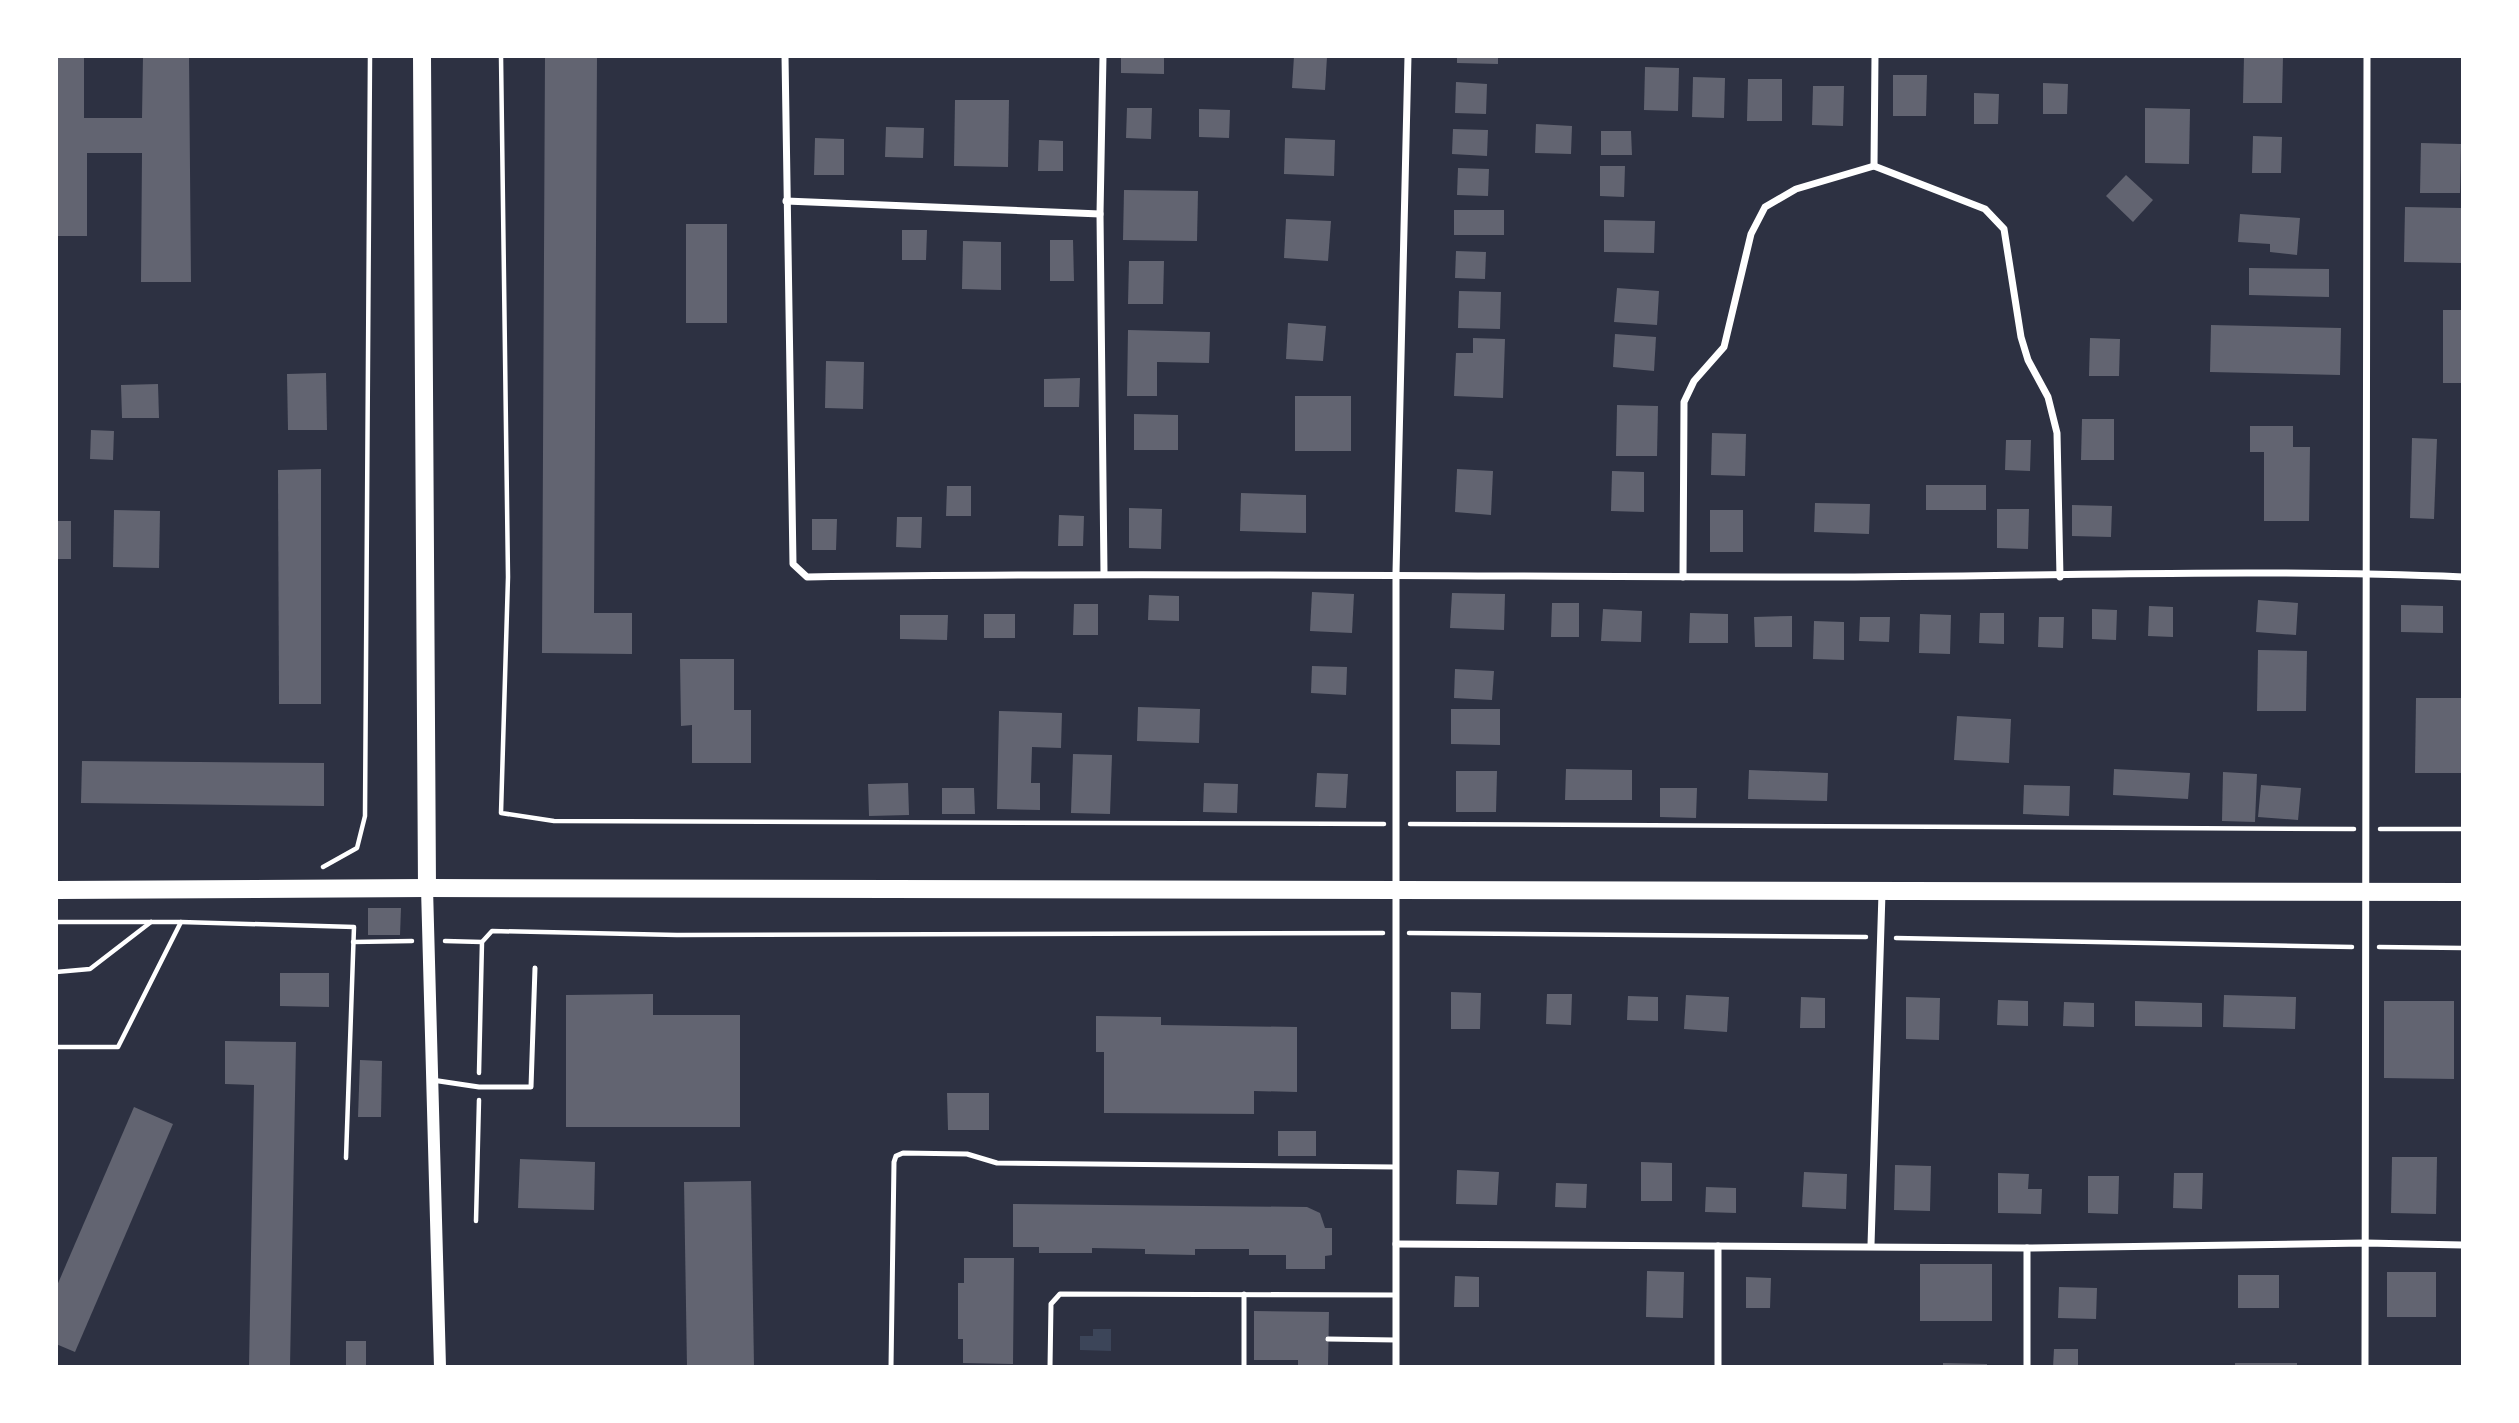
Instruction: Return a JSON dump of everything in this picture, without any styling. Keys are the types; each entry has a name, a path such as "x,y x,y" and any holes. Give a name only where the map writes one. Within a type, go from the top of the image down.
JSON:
{"main road":[{"path":"422,56 427,888"},
{"path":"56,890 1882,889 2463,892"}],"street":[{"path":"785,56 793,564 807,576 1396,573 1683,577 2060,577 2367,573 2463,577"},
{"path":"1103,56 1100,214 1104,573"},
{"path":"1395,1367 1398,889 1396,573 1408,56"},
{"path":"1874,166 1875,56"},
{"path":"2365,1367 2367,56"},
{"path":"1683,577 1684,402 1694,381 1724,346 1751,233 1765,207 1796,189 1874,166 1984,209 2004,229 2021,337 2028,360 2048,397 2057,433 2060,577"},
{"path":"786,201 1100,214"},
{"path":"427,888 440,1367"},
{"path":"1871,1245 1882,889"},
{"path":"1396,1244 2027,1248 2365,1243 2463,1245"},
{"path":"1718,1246 1718,1367"},
{"path":"2027,1248 2027,1367"}],"lane":[{"path":"432,1080 479,1087 531,1087 535,968"},
{"path":"891,1367 894,1162 896,1156 903,1153 967,1154 997,1163 1396,1167"},
{"path":"1050,1367 1051,1304 1060,1294 1396,1296"},
{"path":"1244,1294 1244,1367"},
{"path":"1328,1339 1396,1340"}],"path":[{"path":"365,816 370,56"},
{"path":"501,56 508,577 501,813 554,821 2463,829"},
{"path":"56,922 354,927 346,1158"},
{"path":"56,972 90,969 152,922"},
{"path":"56,1047 118,1047 181,922"},
{"path":"476,1221 482,942 492,931 677,935 1397,933 1882,937 2463,948"}],"shaded area":[{"path":"1093,1329 1111,1329 1111,1351 1080,1350 1080,1336 1093,1336"}],"building":[{"path":"56,56 84,56 84,118 142,118 143,56 189,56 191,282 141,282 142,153 87,153 87,236 56,236"},
{"path":"545,56 597,56 594,613 632,613 632,654 542,653"},
{"path":"1121,56 1164,56 1164,74 1121,73"},
{"path":"1294,56 1327,57 1325,90 1292,88"},
{"path":"1457,56 1498,56 1498,64 1457,63"},
{"path":"2244,56 2283,56 2282,103 2243,103"},
{"path":"1645,67 1679,68 1678,111 1644,110"},
{"path":"1893,75 1927,75 1926,116 1893,116"},
{"path":"1693,77 1725,78 1724,118 1692,117"},
{"path":"1748,79 1782,79 1782,121 1747,121"},
{"path":"1456,82 1487,84 1486,114 1455,113"},
{"path":"2043,83 2068,84 2067,114 2043,114"},
{"path":"1813,86 1844,86 1843,126 1812,125"},
{"path":"1974,93 1999,94 1998,124 1974,124"},
{"path":"955,100 1009,100 1008,167 954,166"},
{"path":"1127,108 1152,108 1151,139 1126,138"},
{"path":"2145,108 2190,109 2189,164 2145,163"},
{"path":"1199,109 1230,110 1229,138 1199,137"},
{"path":"1536,124 1572,126 1571,154 1535,153"},
{"path":"886,127 924,128 923,158 885,157"},
{"path":"1453,129 1488,130 1487,156 1452,154"},
{"path":"1601,131 1631,131 1632,155 1601,155"},
{"path":"2253,136 2282,137 2281,173 2252,173"},
{"path":"815,138 844,139 844,175 814,175"},
{"path":"1285,138 1335,140 1334,176 1284,174"},
{"path":"1039,140 1063,141 1063,171 1038,171"},
{"path":"2421,143 2461,144 2460,193 2420,193"},
{"path":"1600,166 1625,166 1624,197 1600,196"},
{"path":"1458,168 1489,169 1488,196 1457,195"},
{"path":"2126,175 2153,200 2133,222 2106,196"},
{"path":"1124,190 1198,191 1197,241 1123,240"},
{"path":"2405,207 2462,208 2461,263 2404,262"},
{"path":"1454,210 1504,210 1504,235 1454,235"},
{"path":"2240,214 2300,218 2297,255 2270,252 2270,244 2238,242"},
{"path":"1286,219 1331,221 1328,261 1284,258"},
{"path":"1604,220 1655,221 1654,253 1604,252"},
{"path":"686,224 727,224 727,323 686,323"},
{"path":"902,230 927,230 926,260 902,260"},
{"path":"1050,240 1073,240 1074,281 1050,281"},
{"path":"963,241 1001,242 1001,290 962,289"},
{"path":"1456,251 1486,252 1485,279 1455,278"},
{"path":"1129,261 1164,261 1163,304 1128,304"},
{"path":"2249,268 2329,269 2329,297 2249,295"},
{"path":"1617,288 1659,291 1657,325 1614,322"},
{"path":"1459,291 1501,292 1500,329 1458,328"},
{"path":"2443,310 2463,310 2463,383 2443,383"},
{"path":"1288,323 1326,326 1323,361 1286,359"},
{"path":"2211,325 2341,328 2340,375 2210,372"},
{"path":"1128,330 1210,332 1209,363 1157,362 1157,396 1127,396"},
{"path":"1615,334 1656,337 1654,371 1613,367"},
{"path":"1473,338 1505,339 1503,398 1454,396 1456,353 1473,353"},
{"path":"2090,338 2120,339 2119,376 2089,376"},
{"path":"826,361 864,362 863,409 825,408"},
{"path":"326,373 327,430 288,430 287,374"},
{"path":"1080,378 1079,407 1044,407 1044,379"},
{"path":"158,384 159,418 122,418 121,385"},
{"path":"1295,396 1351,396 1351,451 1295,451"},
{"path":"1617,405 1658,406 1657,456 1616,456"},
{"path":"1134,414 1178,415 1178,450 1134,450"},
{"path":"2082,419 2114,419 2114,460 2081,460"},
{"path":"2250,426 2293,426 2293,447 2310,447 2309,521 2264,521 2264,452 2250,452"},
{"path":"91,430 114,431 113,460 90,459"},
{"path":"1712,433 1746,434 1745,476 1711,475"},
{"path":"2412,438 2437,439 2434,519 2410,518"},
{"path":"2006,440 2031,440 2030,471 2005,470"},
{"path":"321,469 321,704 279,704 278,470"},
{"path":"1457,469 1493,471 1491,515 1455,512"},
{"path":"1612,471 1644,472 1644,512 1611,511"},
{"path":"1926,485 1986,485 1986,510 1926,510"},
{"path":"947,486 971,486 971,516 946,516"},
{"path":"1241,493 1306,495 1306,533 1240,531"},
{"path":"1815,503 1870,504 1869,534 1814,532"},
{"path":"2072,505 2112,506 2111,537 2072,536"},
{"path":"1129,508 1162,509 1161,549 1129,548"},
{"path":"1997,509 2029,509 2028,549 1997,548"},
{"path":"114,510 160,511 159,568 113,567"},
{"path":"1710,510 1743,510 1743,552 1710,552"},
{"path":"1059,515 1084,516 1083,546 1058,546"},
{"path":"897,517 922,517 921,548 896,547"},
{"path":"812,519 837,519 836,550 812,550"},
{"path":"56,521 71,521 71,559 56,559"},
{"path":"1312,592 1354,594 1352,633 1310,631"},
{"path":"1452,593 1505,594 1504,630 1450,628"},
{"path":"1149,595 1179,596 1179,621 1148,620"},
{"path":"2258,600 2298,603 2296,635 2256,632"},
{"path":"1552,603 1579,603 1579,637 1551,637"},
{"path":"1074,604 1098,604 1098,635 1073,635"},
{"path":"2401,605 2443,606 2443,633 2401,632"},
{"path":"2149,606 2173,607 2173,637 2148,636"},
{"path":"1603,609 1642,611 1641,642 1601,641"},
{"path":"2092,609 2117,610 2116,640 2092,639"},
{"path":"1690,613 1728,614 1728,643 1689,643"},
{"path":"1980,613 2004,613 2004,644 1979,643"},
{"path":"984,614 1015,614 1015,638 984,638"},
{"path":"1920,614 1951,615 1950,654 1919,653"},
{"path":"900,615 948,615 947,640 900,639"},
{"path":"1792,616 1792,647 1755,647 1754,617"},
{"path":"1860,617 1890,617 1889,642 1859,641"},
{"path":"2039,617 2064,617 2063,648 2038,647"},
{"path":"1814,621 1844,622 1844,660 1813,659"},
{"path":"2258,650 2307,651 2306,711 2257,711"},
{"path":"680,659 734,659 734,710 751,710 751,763 692,763 692,725 681,726"},
{"path":"1312,666 1347,667 1346,695 1311,693"},
{"path":"1455,669 1494,671 1492,700 1454,698"},
{"path":"2416,698 2463,698 2463,773 2415,773"},
{"path":"1138,707 1200,709 1199,743 1137,741"},
{"path":"1451,709 1500,709 1500,745 1451,744"},
{"path":"999,711 1062,713 1061,748 1032,747 1031,783 1040,783 1040,810 997,809"},
{"path":"1957,716 2011,719 2009,763 1954,760"},
{"path":"1073,754 1112,755 1110,814 1071,813"},
{"path":"82,761 324,763 324,806 81,803"},
{"path":"1566,769 1632,770 1632,800 1565,800"},
{"path":"2114,769 2190,773 2188,799 2113,795"},
{"path":"1749,770 1828,773 1827,801 1748,799"},
{"path":"1456,771 1497,771 1496,812 1456,812"},
{"path":"2223,772 2257,774 2255,822 2222,821"},
{"path":"1317,773 1348,774 1346,808 1315,807"},
{"path":"908,783 909,815 869,816 868,784"},
{"path":"1204,783 1238,784 1237,813 1203,812"},
{"path":"2024,785 2070,786 2069,816 2023,814"},
{"path":"2261,785 2301,788 2298,820 2258,817"},
{"path":"942,788 974,788 975,814 942,814"},
{"path":"1660,788 1697,788 1696,818 1660,817"},
{"path":"368,908 401,908 400,935 368,935"},
{"path":"280,973 329,973 329,1007 280,1006"},
{"path":"1451,992 1481,993 1480,1029 1451,1029"},
{"path":"653,994 653,1015 740,1015 740,1127 566,1127 566,995"},
{"path":"1547,994 1572,994 1571,1025 1546,1024"},
{"path":"1686,995 1729,997 1727,1032 1684,1029"},
{"path":"2224,995 2296,997 2295,1029 2223,1027"},
{"path":"1628,996 1658,997 1658,1021 1627,1020"},
{"path":"1801,997 1825,998 1825,1028 1800,1028"},
{"path":"1906,997 1940,998 1939,1040 1906,1039"},
{"path":"1998,1000 2028,1001 2028,1026 1997,1025"},
{"path":"2135,1001 2202,1003 2202,1027 2135,1026"},
{"path":"2384,1001 2454,1001 2454,1079 2384,1078"},
{"path":"2064,1002 2094,1003 2094,1027 2063,1026"},
{"path":"1096,1016 1161,1017 1161,1025 1297,1027 1297,1092 1254,1091 1254,1114 1104,1113 1104,1052 1096,1052"},
{"path":"225,1041 296,1042 290,1367 249,1367 254,1085 225,1084"},
{"path":"360,1060 382,1061 381,1117 358,1117"},
{"path":"947,1093 989,1093 989,1130 948,1130"},
{"path":"134,1107 173,1124 75,1352 56,1344 56,1288"},
{"path":"1278,1131 1316,1131 1316,1156 1278,1156"},
{"path":"2392,1157 2437,1157 2436,1214 2391,1213"},
{"path":"520,1159 595,1162 594,1210 518,1208"},
{"path":"1641,1162 1672,1163 1672,1201 1641,1201"},
{"path":"1895,1165 1931,1166 1930,1211 1894,1210"},
{"path":"1457,1170 1499,1172 1497,1205 1456,1204"},
{"path":"1804,1172 1847,1174 1846,1209 1802,1207"},
{"path":"1998,1173 2029,1174 2028,1189 2042,1189 2041,1214 1998,1213"},
{"path":"2174,1173 2203,1173 2202,1209 2173,1208"},
{"path":"2088,1176 2119,1176 2118,1214 2088,1213"},
{"path":"751,1181 754,1367 687,1367 684,1182"},
{"path":"1556,1183 1587,1184 1586,1208 1555,1207"},
{"path":"1706,1187 1736,1188 1736,1213 1705,1212"},
{"path":"1013,1204 1307,1207 1320,1213 1325,1228 1332,1228 1332,1255 1325,1256 1325,1269 1286,1269 1286,1255 1249,1255 1249,1249 1195,1249 1195,1255 1145,1254 1145,1249 1092,1248 1092,1253 1039,1253 1039,1247 1013,1247"},
{"path":"964,1258 1014,1258 1013,1364 963,1363 963,1339 958,1339 958,1283 964,1283"},
{"path":"1920,1264 1992,1264 1992,1321 1920,1321"},
{"path":"1647,1271 1684,1272 1683,1318 1646,1317"},
{"path":"2387,1272 2436,1272 2436,1317 2387,1317"},
{"path":"2238,1275 2279,1275 2279,1308 2238,1308"},
{"path":"1455,1276 1479,1277 1479,1307 1454,1307"},
{"path":"1746,1277 1771,1278 1770,1308 1746,1308"},
{"path":"2059,1287 2097,1288 2096,1319 2058,1318"},
{"path":"1254,1311 1329,1312 1328,1366 1298,1366 1298,1360 1254,1360"},
{"path":"346,1341 366,1341 366,1367 346,1367"},
{"path":"2054,1349 2078,1349 2078,1367 2053,1367"},
{"path":"1943,1363 1987,1364 1987,1367 1943,1367"},
{"path":"2235,1363 2297,1363 2297,1367 2235,1367"}]}
